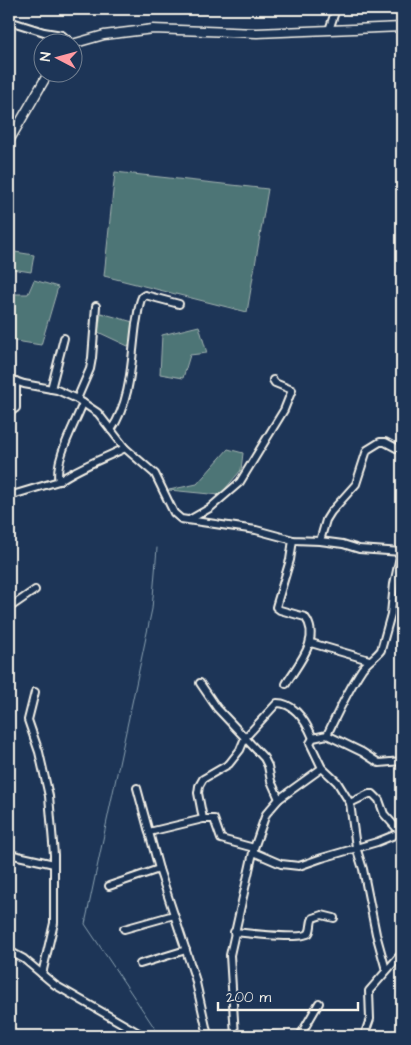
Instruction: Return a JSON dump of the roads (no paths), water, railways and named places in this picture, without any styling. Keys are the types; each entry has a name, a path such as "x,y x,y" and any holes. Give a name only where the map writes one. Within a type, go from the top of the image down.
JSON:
{"main road":[{"path":"82,40 104,35 153,29 256,33 402,27"},
{"path":"9,141 43,82"}],"street":[{"path":"329,30 336,9"},
{"path":"9,21 44,32"},
{"path":"111,430 117,421 127,392 132,370 134,338 142,297 145,295 179,304"},
{"path":"58,480 57,469 60,458 90,369 96,306"},
{"path":"51,388 64,338"},
{"path":"9,415 16,408 12,380 51,388 80,401 98,413 125,448 155,474 174,514 181,519 256,530 293,540 320,540 359,549 402,552 394,584 391,614 381,650 378,655 369,660 347,692 327,735"},
{"path":"189,520 210,508 240,482 270,436 292,390 272,380"},
{"path":"320,540 326,520 356,484 367,450 380,442 386,442 402,452"},
{"path":"9,496 58,480 74,470 98,462 125,448"},
{"path":"286,684 311,643 312,634 305,617 276,607 290,560 293,540"},
{"path":"9,608 35,590"},
{"path":"311,643 369,660"},
{"path":"200,683 217,708 264,758 279,799"},
{"path":"35,692 28,720 39,752 49,796 54,864 54,923 42,974"},
{"path":"204,819 198,793 203,779 229,764 240,750 245,738 278,702 302,717 313,738 310,746 322,768 337,782 350,803 356,847 363,869 386,970"},
{"path":"313,738 327,735 362,752 379,764 402,761"},
{"path":"277,1036 260,1034 235,1036 230,955 254,850 266,814 279,799 322,768"},
{"path":"137,788 186,950 208,1036"},
{"path":"149,832 204,819 214,819 221,839 224,841 254,850 281,864 299,866 377,842 401,832 384,814 379,800 373,794 350,803"},
{"path":"9,854 54,864"},
{"path":"109,886 160,869"},
{"path":"124,928 174,915"},
{"path":"234,932 280,937 306,936 310,933 312,918 322,915 334,918"},
{"path":"140,964 186,950"},
{"path":"9,951 24,959 55,985 144,1036"},
{"path":"364,1036 370,1020 369,991 402,953"},
{"path":"300,1036 319,1003"}],"waterway":[{"path":"157,548 152,609 85,924 160,1036"}]}
